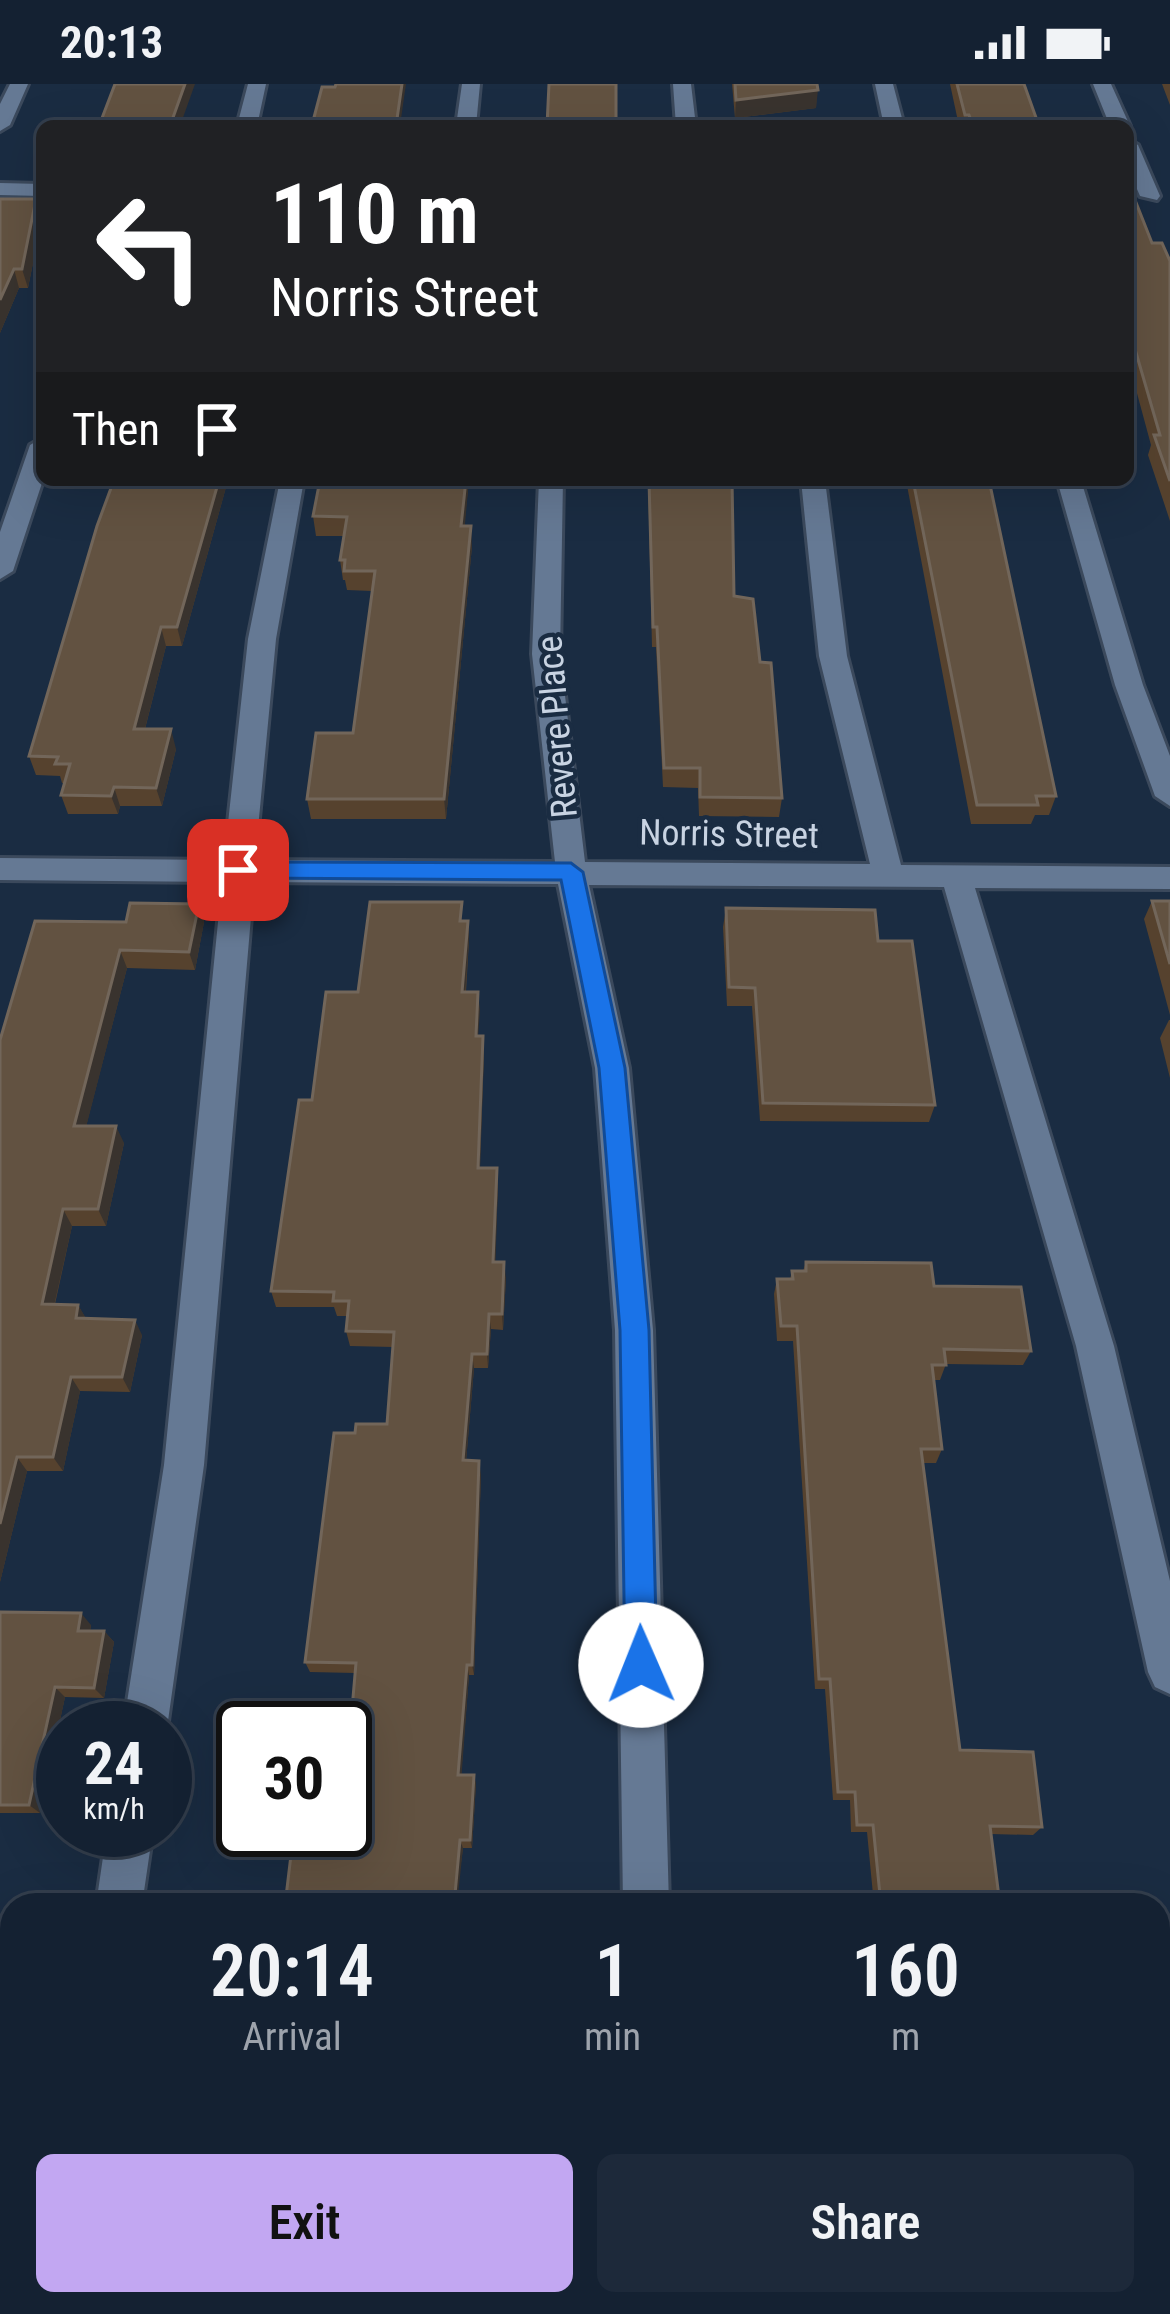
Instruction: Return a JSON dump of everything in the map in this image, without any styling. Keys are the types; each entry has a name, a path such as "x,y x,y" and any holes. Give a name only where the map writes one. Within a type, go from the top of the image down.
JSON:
{"street":[{"path":"2,119 19,84"},
{"path":"248,120 257,84"},
{"path":"467,120 471,84"},
{"path":"682,84 685,120"},
{"path":"884,84 893,120"},
{"path":"1102,84 1117,120"},
{"path":"1134,160 1149,196"},
{"path":"0,189 36,190"},
{"path":"0,571 36,463"},
{"path":"149,1701 184,1465 262,639 291,486"},
{"name":"Revere Place","path":"551,486 546,654 571,872 612,1068 634,1330 646,1893"},
{"path":"814,486 833,656 888,875"},
{"path":"1071,486 1129,685 1170,796"},
{"name":"Norris Street","path":"0,869 1170,878"},
{"path":"956,875 1095,1346 1170,1672"},
{"path":"120,1893 126,1857"}],"building":[{"path":"115,84 185,84 172,120 101,120"},
{"path":"402,84 397,120 313,120 322,87"},
{"path":"549,84 616,84 616,120 547,120"},
{"path":"735,84 817,84 818,90 736,100"},
{"path":"957,84 1024,84 1037,120 971,120 965,115"},
{"path":"0,199 36,199 22,269 14,269 0,300"},
{"path":"1134,200 1152,243 1162,243 1170,261 1170,481 1154,435 1160,435 1134,346"},
{"path":"112,486 217,486 177,627 161,627 134,729 171,729 156,788 114,787 111,796 61,795 70,764 55,764 58,757 29,756"},
{"path":"319,486 465,486 461,526 471,526 444,799 307,799 316,733 353,733 375,571 344,571 345,560 340,560 347,517 313,516"},
{"path":"649,486 732,486 734,596 753,599 760,662 771,663 782,798 700,797 700,768 664,768 657,627 653,627"},
{"path":"914,486 990,486 1056,796 1036,796 1038,805 977,805"},
{"path":"1152,901 1170,901 1170,964"},
{"path":"370,902 462,902 460,921 468,921 462,992 478,992 476,1036 483,1036 478,1168 497,1168 493,1262 504,1262 502,1314 489,1314 487,1354 472,1354 463,1460 479,1461 472,1665 467,1665 458,1775 474,1775 470,1840 460,1840 455,1893 286,1893 291,1857 372,1857 372,1701 353,1701 356,1663 305,1662 334,1433 355,1433 356,1424 387,1424 394,1332 346,1331 349,1301 333,1301 334,1292 271,1291 299,1100 312,1100 326,992 358,992"},
{"path":"130,903 199,904 189,952 120,950 74,1126 116,1126 98,1209 63,1209 42,1304 78,1305 76,1318 135,1320 122,1377 71,1377 53,1457 17,1457 0,1524 0,1040 35,921 126,922"},
{"path":"726,908 875,910 878,941 912,941 935,1105 763,1103 755,988 729,987"},
{"path":"806,1262 931,1263 934,1286 1021,1287 1031,1351 944,1349 946,1365 932,1365 942,1449 921,1449 960,1750 1033,1752 1042,1827 990,1826 998,1893 880,1893 873,1825 857,1825 855,1792 838,1792 830,1679 819,1679 797,1326 781,1326 777,1279 793,1279 792,1271 806,1271"},
{"path":"0,1612 81,1613 78,1631 104,1631 94,1688 55,1687 52,1701 36,1701 36,1773 29,1805 0,1805"}],"route":[{"path":"238,870 571,872 612,1068 634,1330 641,1665"}]}
